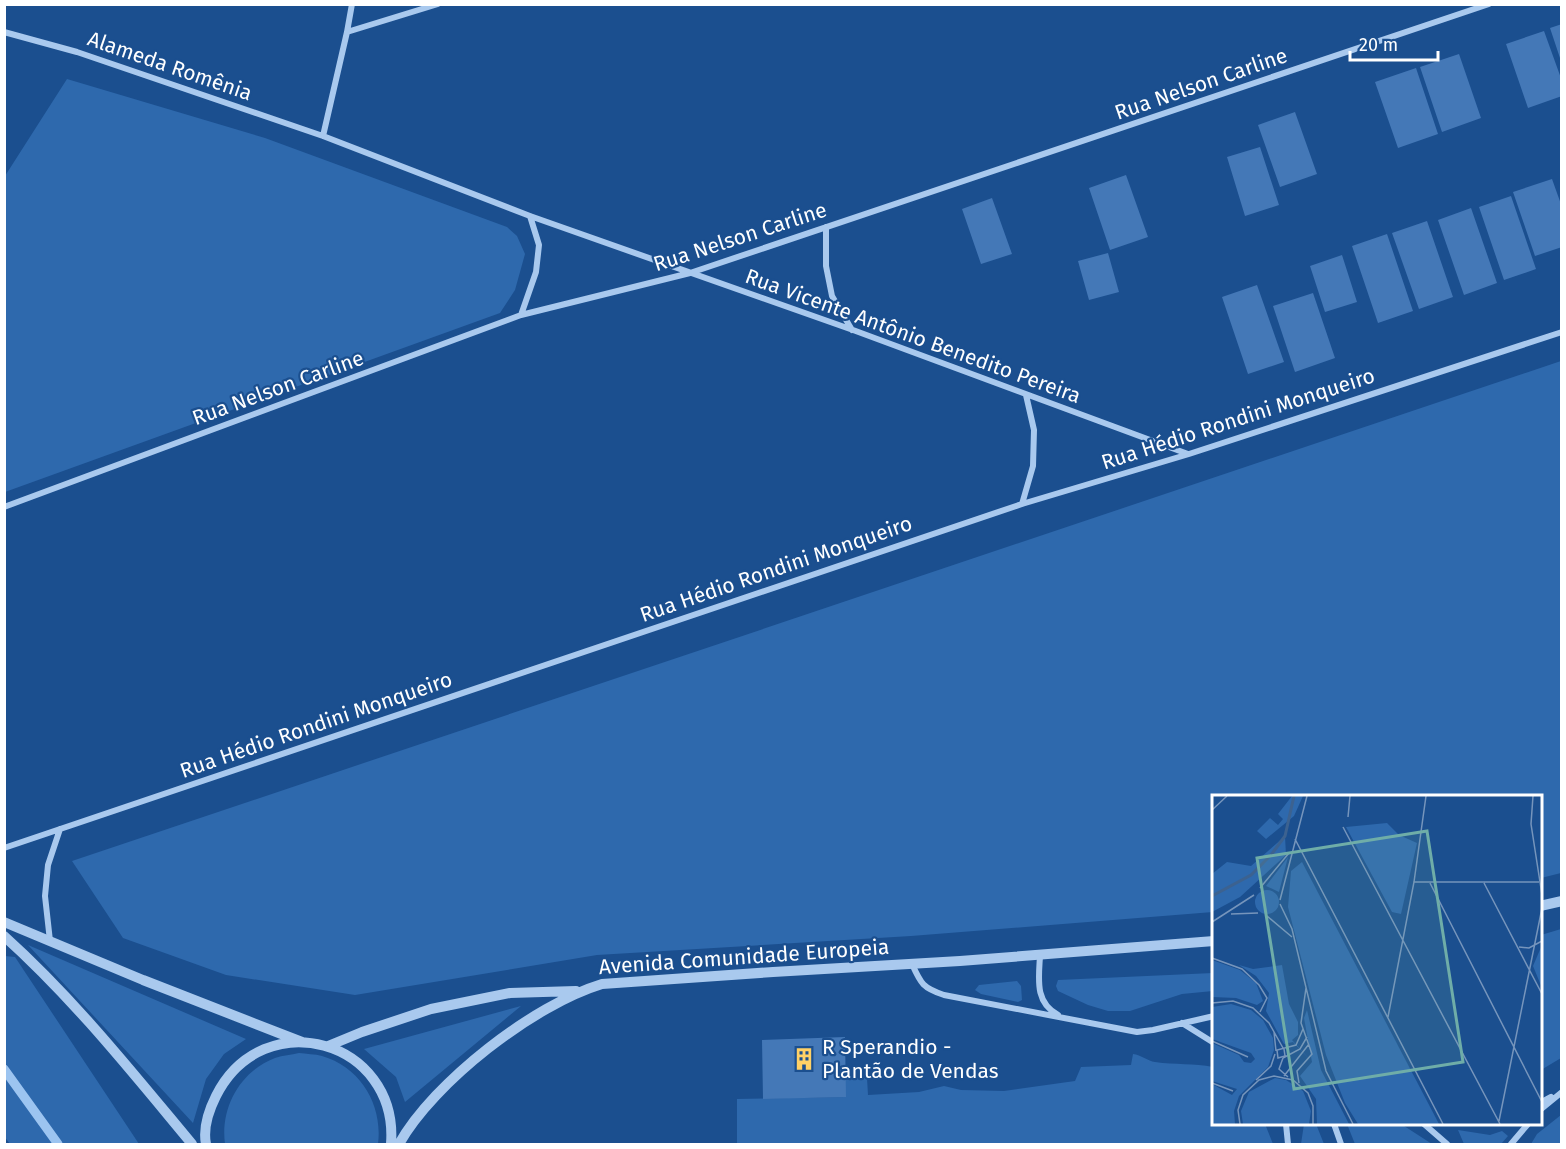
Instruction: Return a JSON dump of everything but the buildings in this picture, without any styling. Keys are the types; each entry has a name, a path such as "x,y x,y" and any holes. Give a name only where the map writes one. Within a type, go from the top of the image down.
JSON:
{"street":[{"path":"323,136 352,4"},
{"path":"347,32 438,4"},
{"name":"Rua Nelson Carline","path":"4,507 521,315 690,273 1489,4"},
{"name":"Alameda Romênia","path":"4,32 77,52 323,136"},
{"name":"Rua Vicente Antônio Benedito Pereira","path":"323,136 530,216 853,330 1189,454"},
{"path":"521,315 536,272 539,245 530,216"},
{"path":"826,227 826,266 832,296 853,330"},
{"name":"Rua Hédio Rondini Monqueiro","path":"4,848 1022,504 1189,454 1562,332"},
{"path":"1022,504 1033,466 1034,430 1026,395"},
{"path":"50,942 45,896 48,865 60,829"},
{"path":"1542,906 1562,901"},
{"path":"4,922 302,1042 328,1046 359,1063 382,1090 392,1125 391,1144"},
{"path":"4,936 51,980 122,1059 192,1144"},
{"name":"Avenida Comunidade Europeia","path":"399,1144 411,1124 440,1090 513,1029 579,991 602,984 1212,941"},
{"path":"1040,955 1039,981 1042,999 1046,1008 1061,1017"},
{"name":"Avenida Comunidade Europeia","path":"912,964 920,983 930,990 958,999 1137,1032 1212,1016"},
{"name":"Avenida Comunidade Europeia","path":"328,1046 431,1009 510,993 579,991"},
{"path":"1182,1023 1212,1042"},
{"path":"207,1144 205,1138 210,1108 223,1081 244,1060 272,1046 302,1042"},
{"path":"1542,1102 1562,1091"},
{"path":"1542,1108 1562,1091"},
{"path":"1286,1125 1288,1144"},
{"path":"1334,1125 1341,1144"},
{"path":"1425,1125 1447,1144"},
{"path":"1511,1144 1527,1125"}],"shaded area":[{"path":"67,79 265,138 507,227 517,236 525,254 515,290 500,313 5,492 5,176"},
{"path":"1561,361 1561,873 1542,878 1542,795 1212,795 1212,912 911,936 597,955 355,995 226,975 123,938 72,861"},
{"path":"1561,929 1561,1058 1542,1069 1542,935"},
{"path":"28,945 246,1039 224,1054 206,1079 193,1123"},
{"path":"5,956 15,957 139,1144 10,1144 4,1136"},
{"path":"1212,973 1212,991 1182,994 1130,1011 1108,1011 1088,1005 1058,991 1056,986 1058,980"},
{"path":"1017,981 1021,986 1022,1000 1018,1002 981,994 975,990 979,985"},
{"path":"521,1006 405,1102 396,1077 364,1049"},
{"path":"299,1053 319,1055 336,1061 358,1079 373,1102 379,1130 378,1144 225,1144 224,1131 229,1104 242,1081 263,1064 278,1057"},
{"path":"1133,1054 1155,1062 1212,1067 1212,1125 1265,1125 1273,1144 737,1144 737,1099 845,1097 845,1078 867,1078 868,1095 919,1092 944,1086 961,1090 1004,1091 1075,1081 1081,1067 1131,1065"},
{"path":"1561,1115 1561,1144 1531,1144 1537,1134"},
{"path":"1304,1125 1316,1125 1324,1144 1301,1144"},
{"path":"1347,1125 1403,1125 1432,1144 1355,1144"},
{"path":"1458,1130 1490,1135 1502,1131 1508,1136 1501,1144 1464,1144"}],"waterway":[{"path":"4,1069 58,1144"}],"place":[{"name":"R Sperandio - Plantão de Vendas","path":"804,1059"}]}
